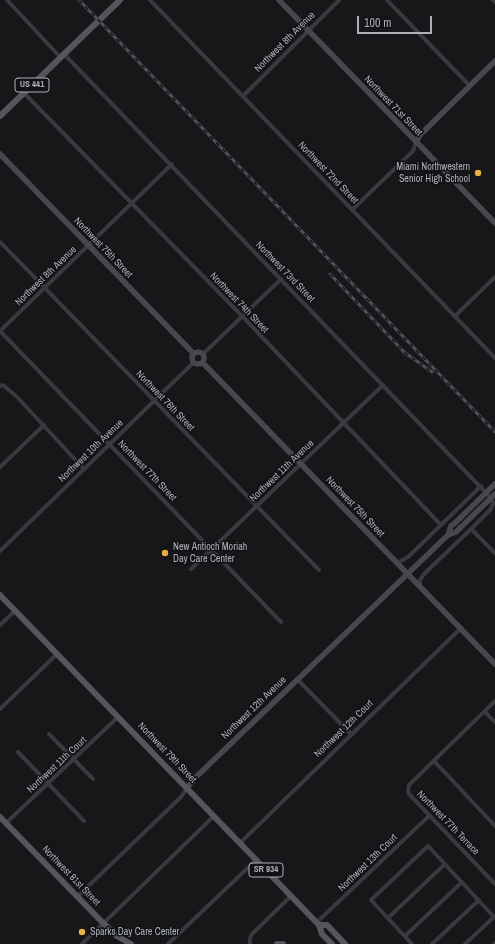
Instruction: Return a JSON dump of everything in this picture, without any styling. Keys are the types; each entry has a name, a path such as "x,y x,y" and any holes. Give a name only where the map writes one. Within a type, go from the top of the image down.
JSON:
{"main road":[{"name":"US 441","path":"0,116 120,0"},
{"name":"Northwest 79th Street","path":"0,595 318,923 322,934 332,944"},
{"name":"Northwest 81st Street","path":"0,817 103,923 117,936 130,944"},
{"name":"Northwest 79th Street","path":"318,923 327,925 345,944"},
{"path":"277,944 283,944"}],"street":[{"name":"Northwest 73rd Street","path":"7,0 172,164 481,486 493,503 490,509 471,529"},
{"name":"Northwest 72nd Street","path":"150,0 495,358"},
{"name":"Northwest 71st Street","path":"279,0 495,223"},
{"name":"Northwest 8th Avenue","path":"243,96 339,0"},
{"path":"387,0 470,86"},
{"path":"352,210 412,151 420,135 495,61"},
{"name":"Northwest 74th Street","path":"24,93 242,316 441,525"},
{"name":"Northwest 75th Street","path":"0,154 194,354"},
{"name":"Northwest 8th Avenue","path":"0,331 172,164"},
{"name":"Northwest 76th Street","path":"0,242 256,507 319,570"},
{"path":"455,316 495,277"},
{"path":"202,354 281,279"},
{"name":"Northwest 77th Street","path":"0,331 281,622"},
{"path":"198,352 202,354 204,358 203,363 197,364 194,362 192,359 194,354 198,352"},
{"name":"Northwest 10th Avenue","path":"0,551 194,362"},
{"name":"Northwest 75th Street","path":"203,363 495,664"},
{"name":"Northwest 11th Avenue","path":"191,569 383,385"},
{"path":"2,386 16,397 44,425 84,469"},
{"path":"0,467 44,425"},
{"name":"Northwest 12th Avenue","path":"448,535 451,526 495,484"},
{"path":"397,563 408,557 481,486"},
{"name":"Northwest 12th Avenue","path":"77,897 181,797 195,778 297,679 448,535 456,532 495,494"},
{"path":"420,586 420,580 424,574 471,529 495,553"},
{"path":"0,625 15,611"},
{"name":"Northwest 12th Court","path":"240,843 461,628"},
{"path":"0,709 57,654"},
{"path":"297,679 351,734"},
{"path":"495,702 434,762 495,826"},
{"path":"485,712 495,722"},
{"name":"Northwest 11th Court","path":"6,823 118,717"},
{"path":"49,734 93,779"},
{"path":"18,752 84,821"},
{"name":"Northwest 77th Terrace","path":"434,762 409,786 409,794 495,884"},
{"path":"82,944 214,816"},
{"name":"Northwest 13th Court","path":"318,923 430,816"},
{"path":"412,944 371,900 428,846 495,917 465,944"},
{"path":"168,944 256,860"},
{"path":"388,918 445,864"},
{"path":"405,936 462,882"},
{"path":"250,944 252,934 291,896"},
{"path":"432,944 479,900"}],"railway":[{"path":"79,0 495,432"},
{"path":"330,274 404,352 432,372"}],"place":[{"name":"Miami Northwestern Senior High School","path":"478,173"},
{"name":"New Antioch Moriah Day Care Center","path":"165,553"},
{"name":"Sparks Day Care Center","path":"82,932"}]}
